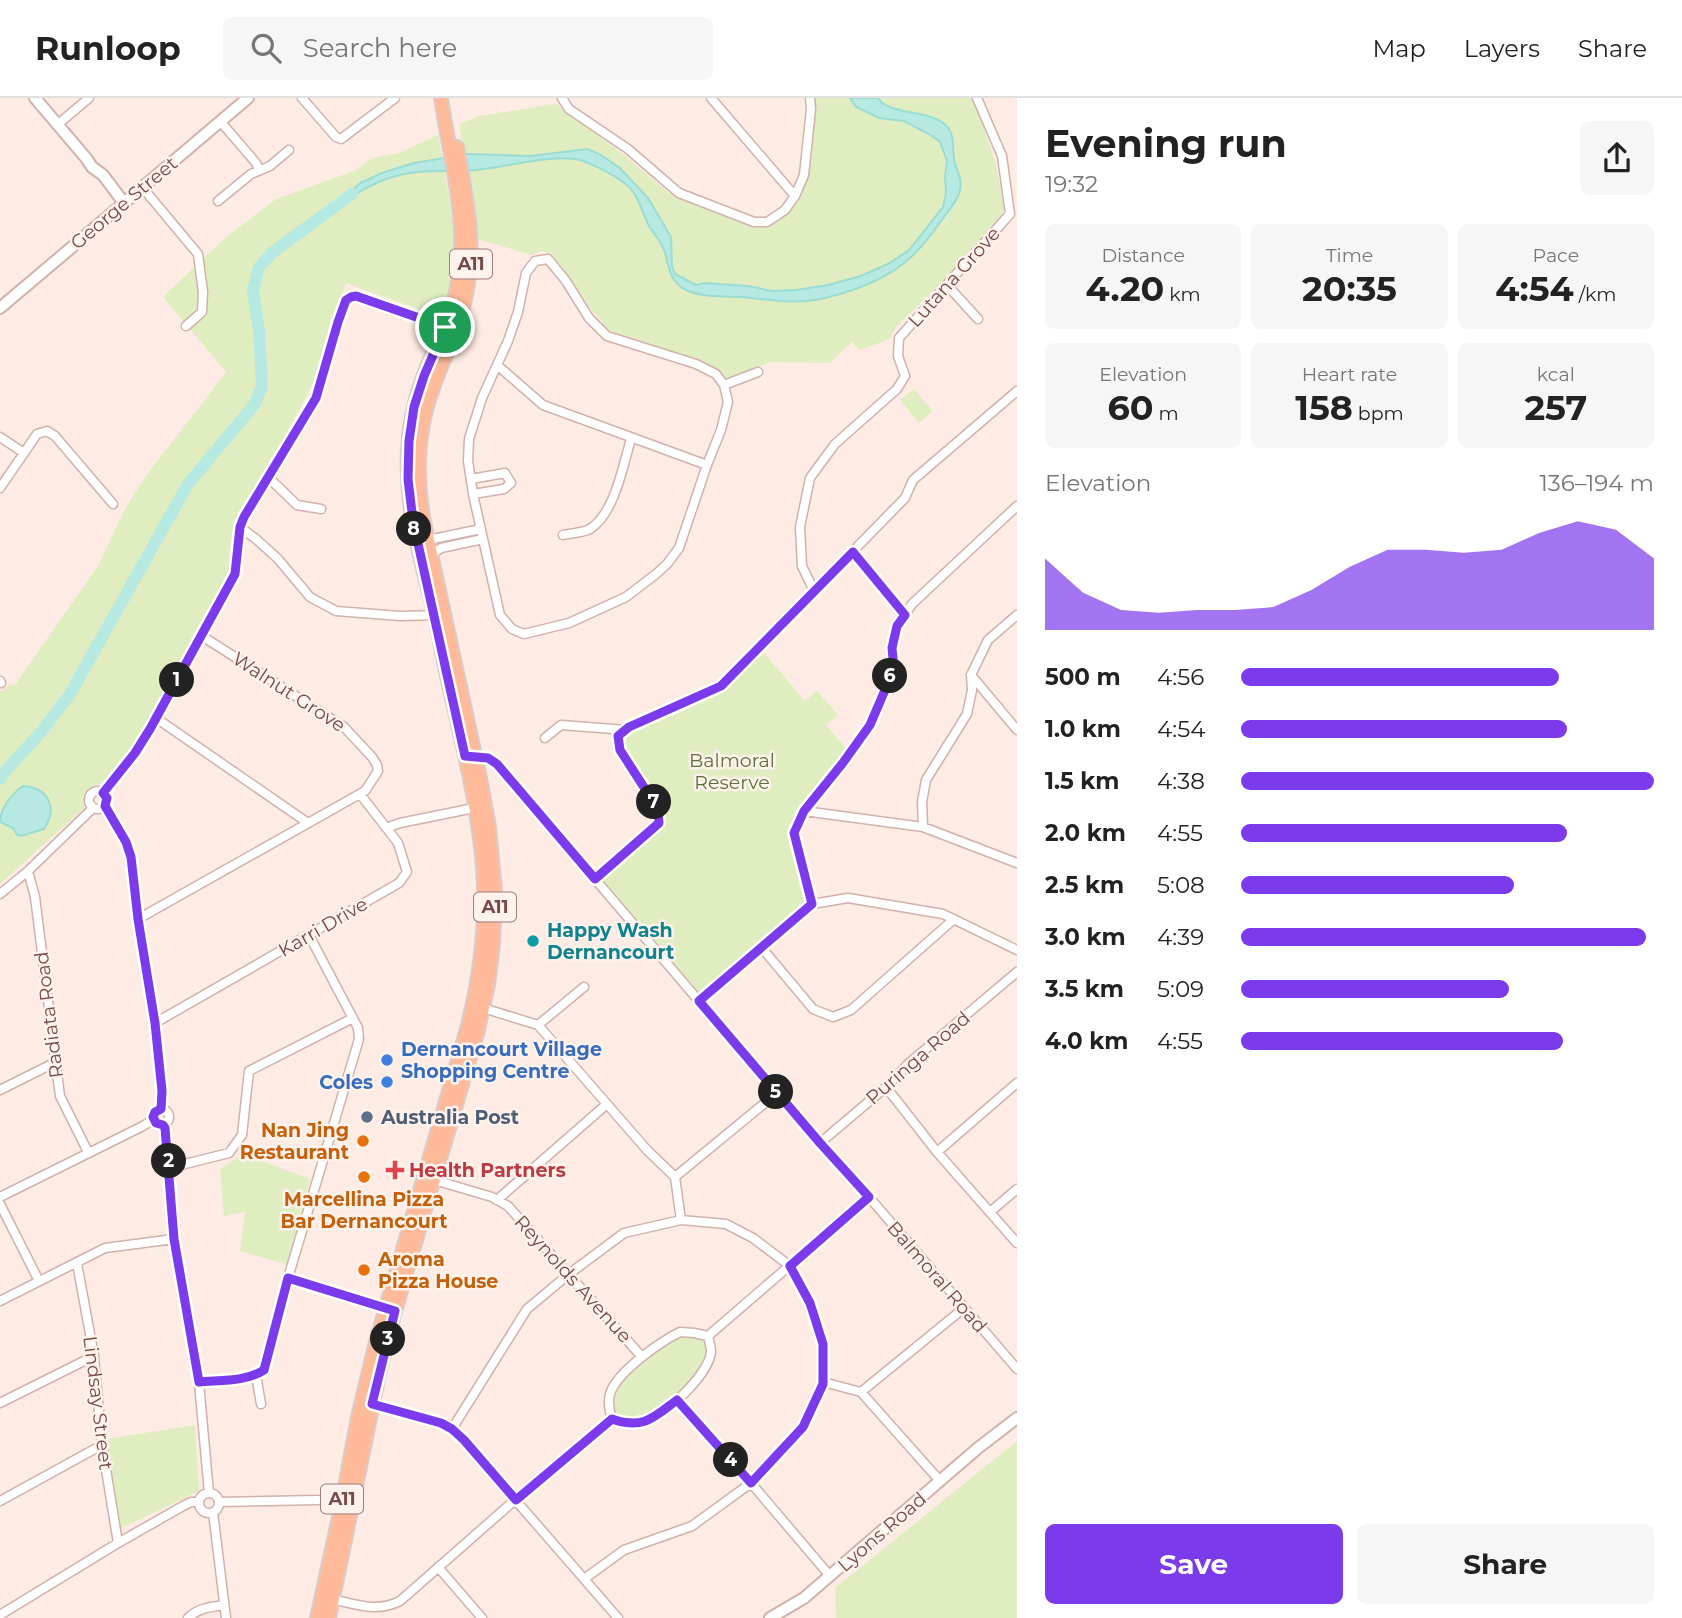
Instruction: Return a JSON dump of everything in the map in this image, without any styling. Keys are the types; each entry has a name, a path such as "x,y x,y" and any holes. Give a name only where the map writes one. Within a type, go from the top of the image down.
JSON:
{"main road":[{"name":"A11","path":"441,98 453,144"},
{"name":"A11","path":"317,1618 327,1598 367,1403 390,1310 483,1008 492,958 494,866 439,615 419,492 421,436 429,397 450,329 466,296 471,265 470,222 461,194 449,98"},
{"name":"A11","path":"429,1178 480,969 484,884 480,806"},
{"name":"A11","path":"327,1598 329,1618"}],"street":[{"path":"35,98 124,202"},
{"path":"57,125 89,98"},
{"name":"George Street","path":"0,308 248,98"},
{"path":"302,98 336,137 341,139 395,98"},
{"path":"562,98 569,109 628,149 679,192 754,222 767,222 785,210 795,197 804,175 810,98"},
{"path":"710,98 795,197"},
{"path":"977,98 1002,156 1010,215 1017,222"},
{"path":"220,121 256,163 258,170"},
{"path":"218,201 251,174 270,166 289,150"},
{"path":"142,187 198,254 203,292 202,313 186,326"},
{"name":"Lutana Grove","path":"814,591 802,566 800,527 810,478 835,444 897,388 905,376 898,356 899,338 1010,215"},
{"path":"548,259 566,281 589,318 607,335 696,364 716,374 724,385 728,402 721,430 679,548 667,564 626,597 569,623 524,634 512,629 500,615 473,494 468,461 469,439 482,398 508,341 518,312 526,274 535,261 548,259"},
{"path":"947,285 978,318"},
{"path":"103,793 135,753 235,574 240,527 244,517 316,398 346,300 356,296 450,329"},
{"path":"497,365 543,405 707,465"},
{"path":"724,385 758,372"},
{"path":"595,879 659,823 658,809 620,750 618,736 721,686 905,498 913,480 1017,391"},
{"path":"0,488 37,434 47,431 113,504"},
{"path":"0,437 24,453"},
{"path":"563,535 589,530 603,516 612,500 631,439"},
{"path":"471,479 505,473 511,483 504,489 473,494"},
{"path":"269,478 297,505 321,509"},
{"path":"812,904 794,833 804,811 870,725 894,669 892,648 897,626 912,604 1017,506"},
{"path":"240,527 278,559 310,597 336,611 400,616 439,615"},
{"path":"426,548 481,529"},
{"path":"426,548 441,548 483,539"},
{"path":"853,552 905,615"},
{"path":"923,827 922,802 926,780 967,714 972,690 971,675 988,640 1017,614"},
{"name":"Walnut Grove","path":"202,636 351,732 377,765 378,771 362,793"},
{"path":"971,675 1017,730"},
{"path":"156,718 308,823"},
{"path":"545,738 561,724 626,730"},
{"name":"Balmoral Road","path":"470,756 488,758 497,764 777,1093 1017,1369"},
{"path":"105,806 98,809 93,807 90,803 92,795 96,792 103,793 107,798 105,806 126,842 131,857 155,1023 162,1091 161,1109"},
{"path":"138,919 362,793"},
{"name":"Karri Drive","path":"155,1023 399,883 407,872 398,843 362,793"},
{"path":"386,828 480,806"},
{"path":"0,894 28,872 93,807"},
{"path":"804,811 923,827 1017,863"},
{"name":"Radiata Road","path":"28,872 35,897 60,1096 88,1153"},
{"path":"699,1001 812,904 848,898 943,914 1017,950"},
{"path":"762,948 813,1009 833,1017 851,1010 954,919"},
{"path":"199,1382 243,1378 264,1370 288,1278 359,1039 358,1028 309,935"},
{"name":"Puringa Road","path":"820,1143 1017,972"},
{"path":"538,1025 584,987"},
{"path":"483,1008 538,1025 647,1150 675,1177 681,1220"},
{"path":"169,1168 227,1154 242,1135 249,1071 353,1018"},
{"path":"0,1090 54,1063"},
{"path":"937,1152 1017,1083"},
{"path":"886,1087 937,1152 1017,1243"},
{"path":"675,1177 777,1093"},
{"path":"497,1200 607,1104"},
{"path":"0,1197 153,1120 155,1112 161,1109"},
{"path":"153,1120 158,1125 168,1122 166,1111 161,1109"},
{"path":"163,1125 174,1239 199,1382 209,1493"},
{"name":"Reynolds Avenue","path":"429,1178 508,1206 642,1357"},
{"path":"990,1212 1017,1189"},
{"path":"708,1336 869,1197"},
{"path":"0,1204 39,1281"},
{"path":"452,1429 527,1309 624,1233 681,1220 726,1224 753,1238 790,1266 810,1303 823,1344 823,1382 803,1427 751,1483 692,1525 624,1550 584,1579"},
{"path":"0,1301 105,1248 174,1239"},
{"name":"Lindsay Street","path":"76,1263 94,1356 102,1446 118,1543"},
{"path":"288,1278 390,1310"},
{"path":"862,1392 964,1308"},
{"path":"612,1419 608,1406 611,1392 619,1379 642,1357 667,1338 680,1332 708,1336"},
{"path":"612,1419 626,1424 640,1424 677,1400 707,1364 711,1352 708,1336"},
{"path":"0,1404 94,1356"},
{"path":"256,1375 261,1404"},
{"path":"823,1382 862,1392 940,1481"},
{"path":"677,1400 830,1576"},
{"path":"367,1403 441,1423 452,1429 618,1618"},
{"name":"Lyons Road","path":"989,1439 1017,1410"},
{"name":"Lyons Road","path":"770,1618 804,1598 1017,1418"},
{"path":"327,1598 375,1608 387,1607 400,1601 612,1419"},
{"path":"0,1501 102,1446"},
{"path":"209,1493 217,1496 220,1502 217,1510 213,1512 206,1512 199,1503 202,1496 209,1493"},
{"path":"220,1502 318,1500"},
{"path":"0,1615 183,1506 191,1502 199,1503"},
{"path":"213,1512 226,1618"},
{"path":"438,1567 482,1618"},
{"path":"188,1618 194,1612 205,1608 224,1605"}],"green space":[{"path":"815,98 971,98 996,164 1004,209 1000,218 946,278 896,327 890,339 860,350 852,342 830,363 771,362 726,378 699,360 610,331 551,254 542,251 532,255 477,239 459,124 479,116 557,104 674,197 753,227 761,227 772,224 790,210 805,184 812,152"},
{"path":"438,135 449,193 454,252 449,291 441,317 346,283 313,384 235,523 228,573 146,727 105,782 87,792 84,808 0,884 0,691 11,684 14,686 98,566 125,509 146,476 226,372 163,297 225,238 276,199 354,171 373,158 399,153"},
{"path":"914,389 933,411 919,423 900,400"},
{"name":"Balmoral Reserve","path":"759,647 805,701 817,691 838,715 826,725 850,753 804,811 794,833 812,904 699,1001 595,879 659,823 658,809 620,750 618,736 721,686"},
{"path":"243,1154 310,1179 288,1265 240,1251 245,1212 224,1216 220,1169"},
{"path":"680,1332 708,1336 707,1364 677,1400 640,1424 612,1419 611,1392 619,1379"},
{"path":"195,1425 199,1491 120,1529 106,1439"},
{"path":"1017,1441 1017,1618 836,1618 835,1588"}],"water":[{"path":"850,98 878,98 893,108 937,119 945,125 952,136 954,159 961,186 955,202 934,231 902,265 871,283 825,298 783,301 705,295 684,289 673,278 662,246 630,188 602,169 570,158 475,170 406,174 381,181 340,203 360,183 414,163 468,154 530,156 588,149 620,168 648,198 671,237 672,266 675,274 696,285 705,283 748,286 772,291 828,285 861,276 890,263 909,250 943,207 946,193 947,161 940,142 904,121 879,118 856,107"},
{"path":"23,786 45,795 50,814 44,829 21,836 17,835 13,828 0,822 7,802"}],"waterway":[{"path":"0,779 70,694 188,484 254,405 262,387 259,330 253,291 259,267 273,252 352,194"}],"place":[{"name":"Happy Wash Dernancourt","path":"533,941"},
{"name":"Dernancourt Village Shopping Centre","path":"387,1060"},
{"name":"Coles","path":"387,1082"},
{"name":"Australia Post","path":"367,1117"},
{"name":"Nan Jing Restaurant","path":"363,1141"},
{"name":"Health Partners","path":"395,1170"},
{"name":"Marcellina Pizza Bar Dernancourt","path":"364,1177"},
{"name":"Aroma Pizza House","path":"364,1270"}],"route":[{"path":"356,296 445,327 414,407 409,441 408,479 413,521 465,756 493,760 595,879 659,823 658,809 620,750 618,736 629,727 721,686 853,552 905,615 897,626 892,648 894,669 870,725 804,811 794,833 812,904 699,1001 869,1197 790,1266 810,1303 823,1344 823,1384 803,1427 751,1483 677,1400 640,1424 626,1424 612,1419 516,1500 452,1429 441,1423 372,1404 395,1311 288,1278 264,1370 243,1378 199,1382 174,1239 165,1128 153,1120 155,1112 161,1109 162,1091 131,857 126,842 105,806 107,798 103,793 135,753 150,729 235,574 240,527 316,398 346,300 356,296"}]}
